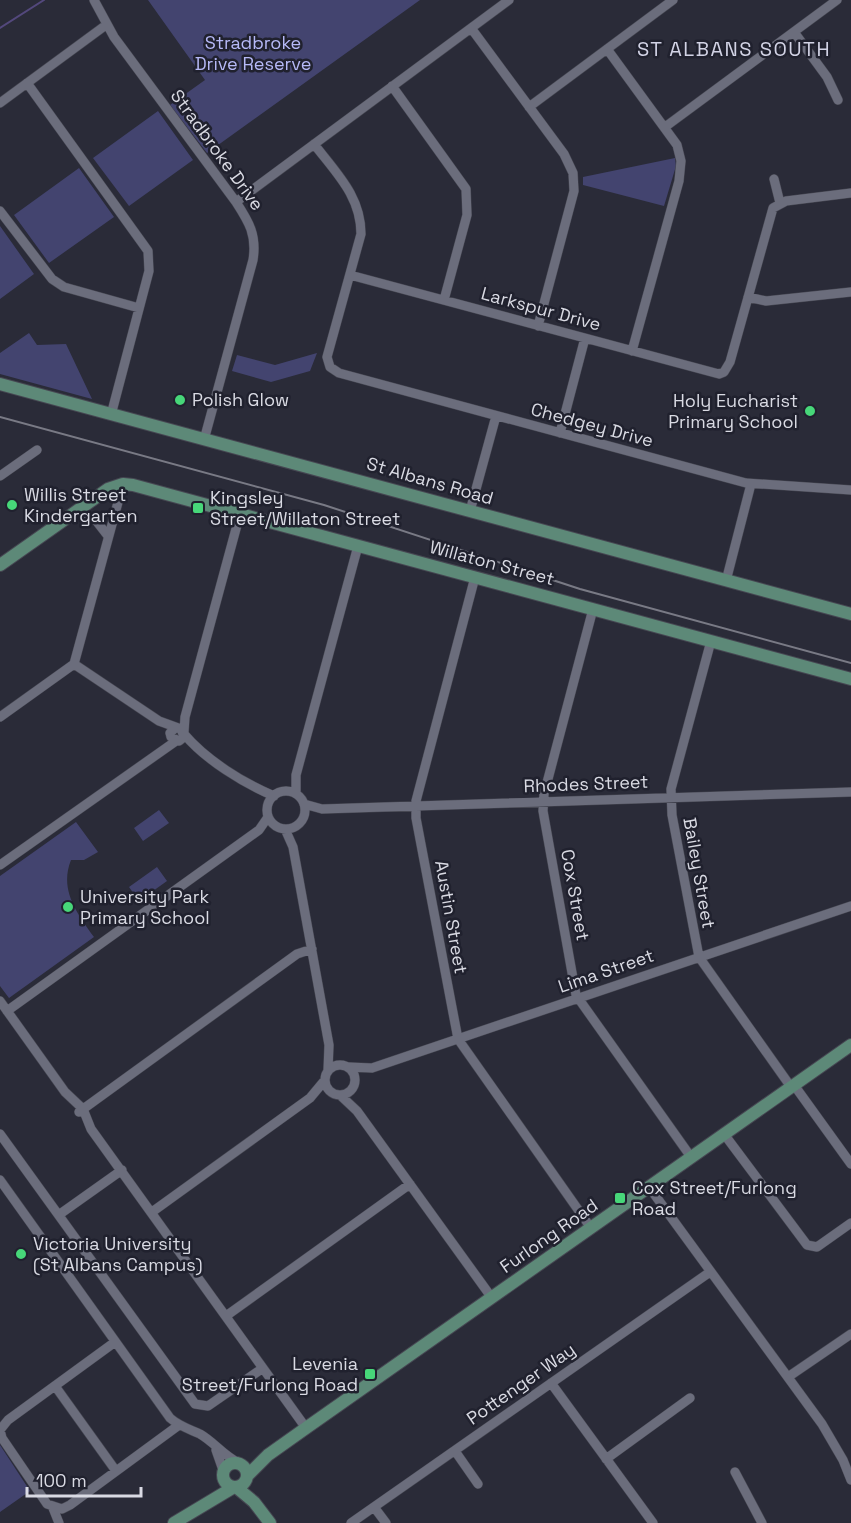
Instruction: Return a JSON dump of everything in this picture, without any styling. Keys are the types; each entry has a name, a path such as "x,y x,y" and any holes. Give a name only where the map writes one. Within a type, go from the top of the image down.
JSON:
{"main road":[{"name":"St Albans Road","path":"0,384 851,614"},
{"path":"0,566 108,489 123,484"},
{"name":"Willaton Street","path":"123,484 851,679"},
{"name":"Furlong Road","path":"247,1477 268,1455 851,1045"},
{"name":"Furlong Road","path":"239,1463 268,1455"},
{"path":"197,1508 228,1465 239,1463 245,1468 254,1502"},
{"path":"223,1474 227,1484 235,1487 254,1502 270,1523"},
{"path":"174,1523 243,1484 247,1477"}],"street":[{"name":"Stradbroke Drive","path":"94,0 106,25 250,222 255,247 204,440"},
{"path":"236,202 509,0"},
{"path":"529,107 673,0"},
{"path":"665,127 837,0"},
{"path":"0,102 106,25"},
{"path":"471,28 568,160 574,181 572,202 538,326"},
{"path":"794,32 827,77 838,100"},
{"path":"607,49 677,145 681,170 632,351"},
{"path":"27,83 145,244 150,265 111,415"},
{"path":"393,86 466,189 467,215 444,300"},
{"path":"314,144 358,205 361,234 350,275"},
{"path":"774,179 780,203"},
{"path":"851,194 780,203 771,212 748,297 766,301 851,292"},
{"path":"0,212 41,267 64,287 139,308"},
{"name":"Larkspur Drive","path":"350,275 717,374 724,372 730,362 748,297"},
{"name":"Chedgey Drive","path":"350,275 327,357 330,367 339,373 751,484 851,490"},
{"path":"560,433 585,338"},
{"path":"470,512 496,416"},
{"path":"0,476 37,450"},
{"path":"0,717 74,664 123,484"},
{"path":"726,580 751,484"},
{"path":"76,512 94,518 108,536"},
{"path":"0,865 163,749 177,734 185,717 240,514"},
{"path":"296,794 296,775 358,546"},
{"name":"Austin Street","path":"475,577 415,806 458,1039 591,1228"},
{"name":"Cox Street","path":"593,609 542,801 578,999 691,1157"},
{"name":"Bailey Street","path":"711,641 670,799 699,957 851,1164"},
{"path":"74,664 271,800"},
{"path":"271,800 286,791 296,775"},
{"path":"286,791 296,794 304,804 304,816 296,826 293,847"},
{"name":"Rhodes Street","path":"304,804 322,809 851,792"},
{"path":"271,800 271,821"},
{"name":"Rhodes Street","path":"304,816 322,809"},
{"path":"271,821 285,829 293,847 329,1045 327,1088 357,1111 492,1298"},
{"path":"7,1011 271,821"},
{"path":"285,829 296,826"},
{"name":"Lima Street","path":"346,1066 372,1068 851,906"},
{"path":"81,1110 297,954 312,949"},
{"path":"0,1001 65,1092 68,1100 81,1110 84,1123 122,1170 306,1428"},
{"path":"329,1045 355,1074 357,1111"},
{"path":"152,1212 310,1098 335,1065 346,1066"},
{"name":"Lima Street","path":"354,1087 372,1068"},
{"path":"310,1098 337,1094 354,1087"},
{"path":"0,1134 50,1207 62,1213 71,1233 195,1404 208,1406 263,1368"},
{"path":"724,1134 807,1245 817,1247 851,1223"},
{"path":"62,1213 122,1170"},
{"path":"0,1180 155,1398 179,1425 210,1442 226,1456 239,1463"},
{"path":"226,1316 410,1184"},
{"path":"650,1187 847,1457 851,1480"},
{"name":"Pottenger Way","path":"351,1523 710,1272"},
{"path":"788,1377 851,1334"},
{"path":"115,1342 8,1420 0,1430 2,1438 47,1504 53,1508 62,1509 70,1505 179,1425"},
{"path":"551,1383 652,1523"},
{"path":"55,1386 116,1471"},
{"path":"606,1459 690,1398"},
{"path":"210,1442 223,1474"},
{"path":"455,1451 478,1484"},
{"path":"735,1472 762,1523"},
{"path":"374,1507 386,1523"},
{"path":"53,1508 59,1523"}],"green space":[{"name":"Stradbroke Drive Reserve","path":"148,0 420,0 207,153 170,105 205,80"},
{"path":"158,111 193,160 129,206 93,158"},
{"path":"675,158 676,166 664,206 583,185 583,177"},
{"path":"79,168 114,217 49,263 14,215"},
{"path":"0,226 34,274 0,299"},
{"path":"29,333 37,345 66,344 92,399 0,374 0,353"},
{"path":"317,353 310,371 271,382 232,371 237,355 275,365"},
{"path":"159,810 169,823 143,841 134,828"},
{"path":"76,822 98,852 84,860 71,860 67,881 76,910 94,937 9,998 0,986 0,876"},
{"path":"157,867 167,881 139,901 129,887"},
{"path":"0,1445 30,1491 0,1512"}],"waterway":[{"path":"0,28 44,0"}],"railway":[{"path":"0,417 324,505 580,589 851,663"}],"place":[{"name":"Polish Glow","path":"180,400"},
{"name":"Holy Eucharist Primary School","path":"810,411"},
{"name":"Willis Street Kindergarten","path":"12,505"},
{"name":"Kingsley Street/Willaton Street","path":"198,508"},
{"name":"University Park Primary School","path":"68,907"},
{"name":"Cox Street/Furlong Road","path":"620,1198"},
{"name":"Victoria University (St Albans Campus)","path":"21,1254"},
{"name":"Levenia Street/Furlong Road","path":"370,1374"}],"district":[{"name":"ST ALBANS SOUTH","path":"734,49"}]}
